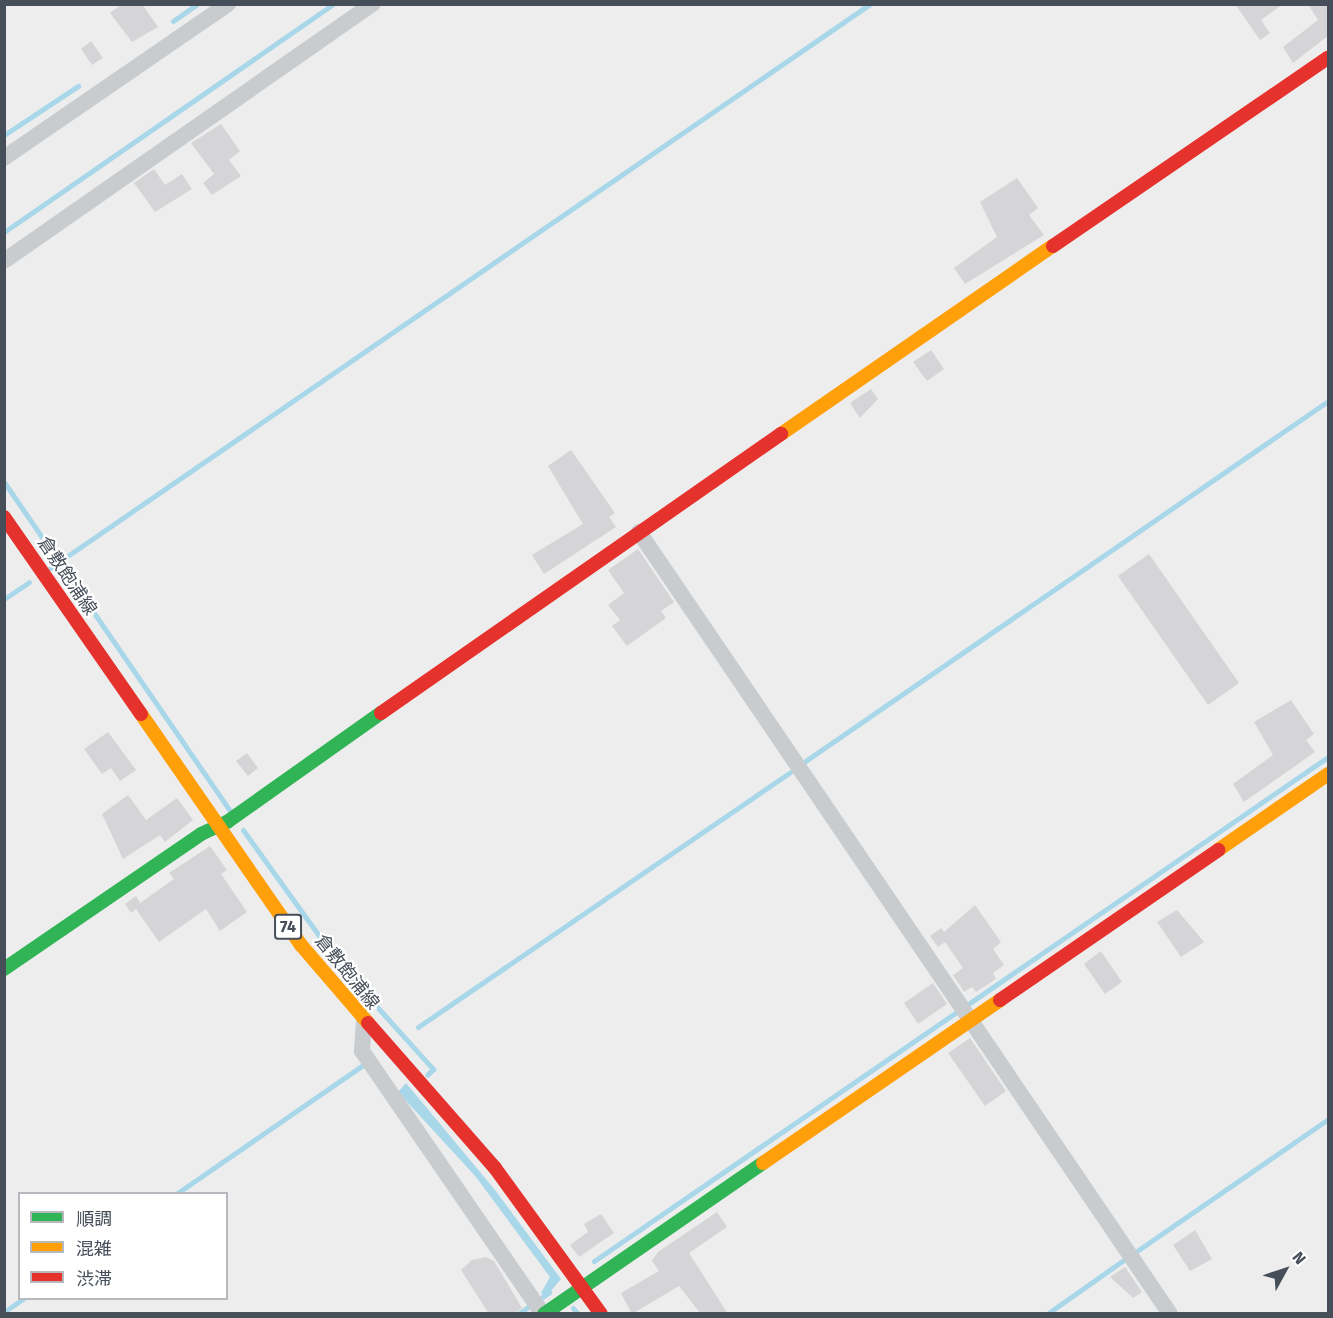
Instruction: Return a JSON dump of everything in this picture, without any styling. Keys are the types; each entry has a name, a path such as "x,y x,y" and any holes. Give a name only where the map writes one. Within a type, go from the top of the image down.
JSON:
{"street":[{"path":"4,158 228,4"},
{"path":"4,261 373,4"},
{"path":"4,969 217,827 639,532 1329,58"},
{"name":"倉敷飽浦線","path":"4,517 301,945 364,1021 495,1168 601,1314"},
{"path":"639,532 1170,1314"},
{"path":"364,1021 362,1051 539,1307 582,1287 967,1012 1329,774"}],"water":[{"path":"406,1083 495,1190 561,1279 545,1298 541,1293 550,1277 476,1177 398,1092"}],"building":[{"path":"122,4 142,4 158,27 132,42 110,13"},
{"path":"1235,4 1283,4 1261,20 1270,33 1260,40"},
{"path":"1308,4 1329,4 1329,35 1293,63 1283,47 1318,20"},
{"path":"91,41 103,58 92,65 81,49"},
{"path":"221,124 240,151 229,160 241,176 212,195 203,183 214,174 191,143"},
{"path":"154,169 165,185 182,174 192,189 155,212 134,183"},
{"path":"1017,178 1038,208 1029,215 1044,235 965,284 954,268 997,237 980,202"},
{"path":"931,350 944,369 927,381 913,362"},
{"path":"871,389 878,399 860,418 850,403"},
{"path":"571,450 615,513 609,517 616,527 544,574 532,555 583,524 548,466"},
{"path":"638,549 674,602 661,611 666,618 627,646 612,626 620,620 608,605 624,593 608,570"},
{"path":"1149,554 1239,683 1208,705 1118,576"},
{"path":"1291,700 1314,734 1306,740 1315,752 1244,802 1233,784 1273,755 1254,722"},
{"path":"108,732 136,770 120,781 111,768 102,774 84,749"},
{"path":"247,753 258,768 248,776 236,761"},
{"path":"128,795 146,820 177,798 193,820 165,842 160,835 123,859 102,814"},
{"path":"210,846 227,870 221,874 247,912 220,931 206,909 159,942 136,909 131,913 125,904 136,896 140,903 174,879 169,873"},
{"path":"975,905 1001,942 993,949 1004,965 993,973 996,979 976,992 972,987 964,992 953,975 963,968 945,942 938,947 930,936 941,928 944,932"},
{"path":"1177,910 1204,942 1181,957 1157,922"},
{"path":"1101,951 1122,982 1105,994 1084,964"},
{"path":"933,983 947,1004 918,1024 904,1003"},
{"path":"970,1038 1006,1091 985,1106 948,1053"},
{"path":"717,1212 727,1227 689,1253 728,1314 701,1314 679,1286 632,1314 621,1293 659,1271 652,1261 658,1252"},
{"path":"601,1214 614,1233 579,1257 570,1245 588,1232 584,1224"},
{"path":"1195,1230 1212,1259 1190,1271 1173,1245"},
{"path":"486,1257 494,1261 522,1308 513,1314 489,1314 461,1270 472,1260"},
{"path":"1125,1267 1142,1292 1133,1298 1110,1277"}],"waterway":[{"path":"173,21 197,4"},
{"path":"4,232 333,4"},
{"path":"50,568 870,4"},
{"path":"4,135 78,86"},
{"path":"801,764 1328,401"},
{"path":"4,482 230,811"},
{"path":"4,599 29,582"},
{"path":"594,1261 1328,757"},
{"path":"418,1027 790,772"},
{"path":"243,830 343,969 433,1069 427,1075"},
{"path":"179,1192 363,1065"},
{"path":"1134,1253 1328,1119"},
{"path":"1047,1314 1125,1259"},
{"path":"518,1314 549,1292"},
{"path":"4,1312 21,1300"},
{"path":"573,1308 578,1314"}],"traffic: fast":[{"path":"4,969 201,834 227,822 381,713"},
{"path":"544,1314 763,1163"}],"traffic: slow":[{"path":"781,434 1053,246"},
{"path":"141,714 301,945 368,1023"},
{"path":"1218,850 1328,774"},
{"path":"763,1163 1000,1000"}],"traffic: jam":[{"path":"1053,246 1328,58"},
{"path":"381,713 781,434"},
{"path":"4,517 141,714"},
{"path":"1000,1000 1218,850"},
{"path":"368,1023 495,1168 601,1314"}]}
